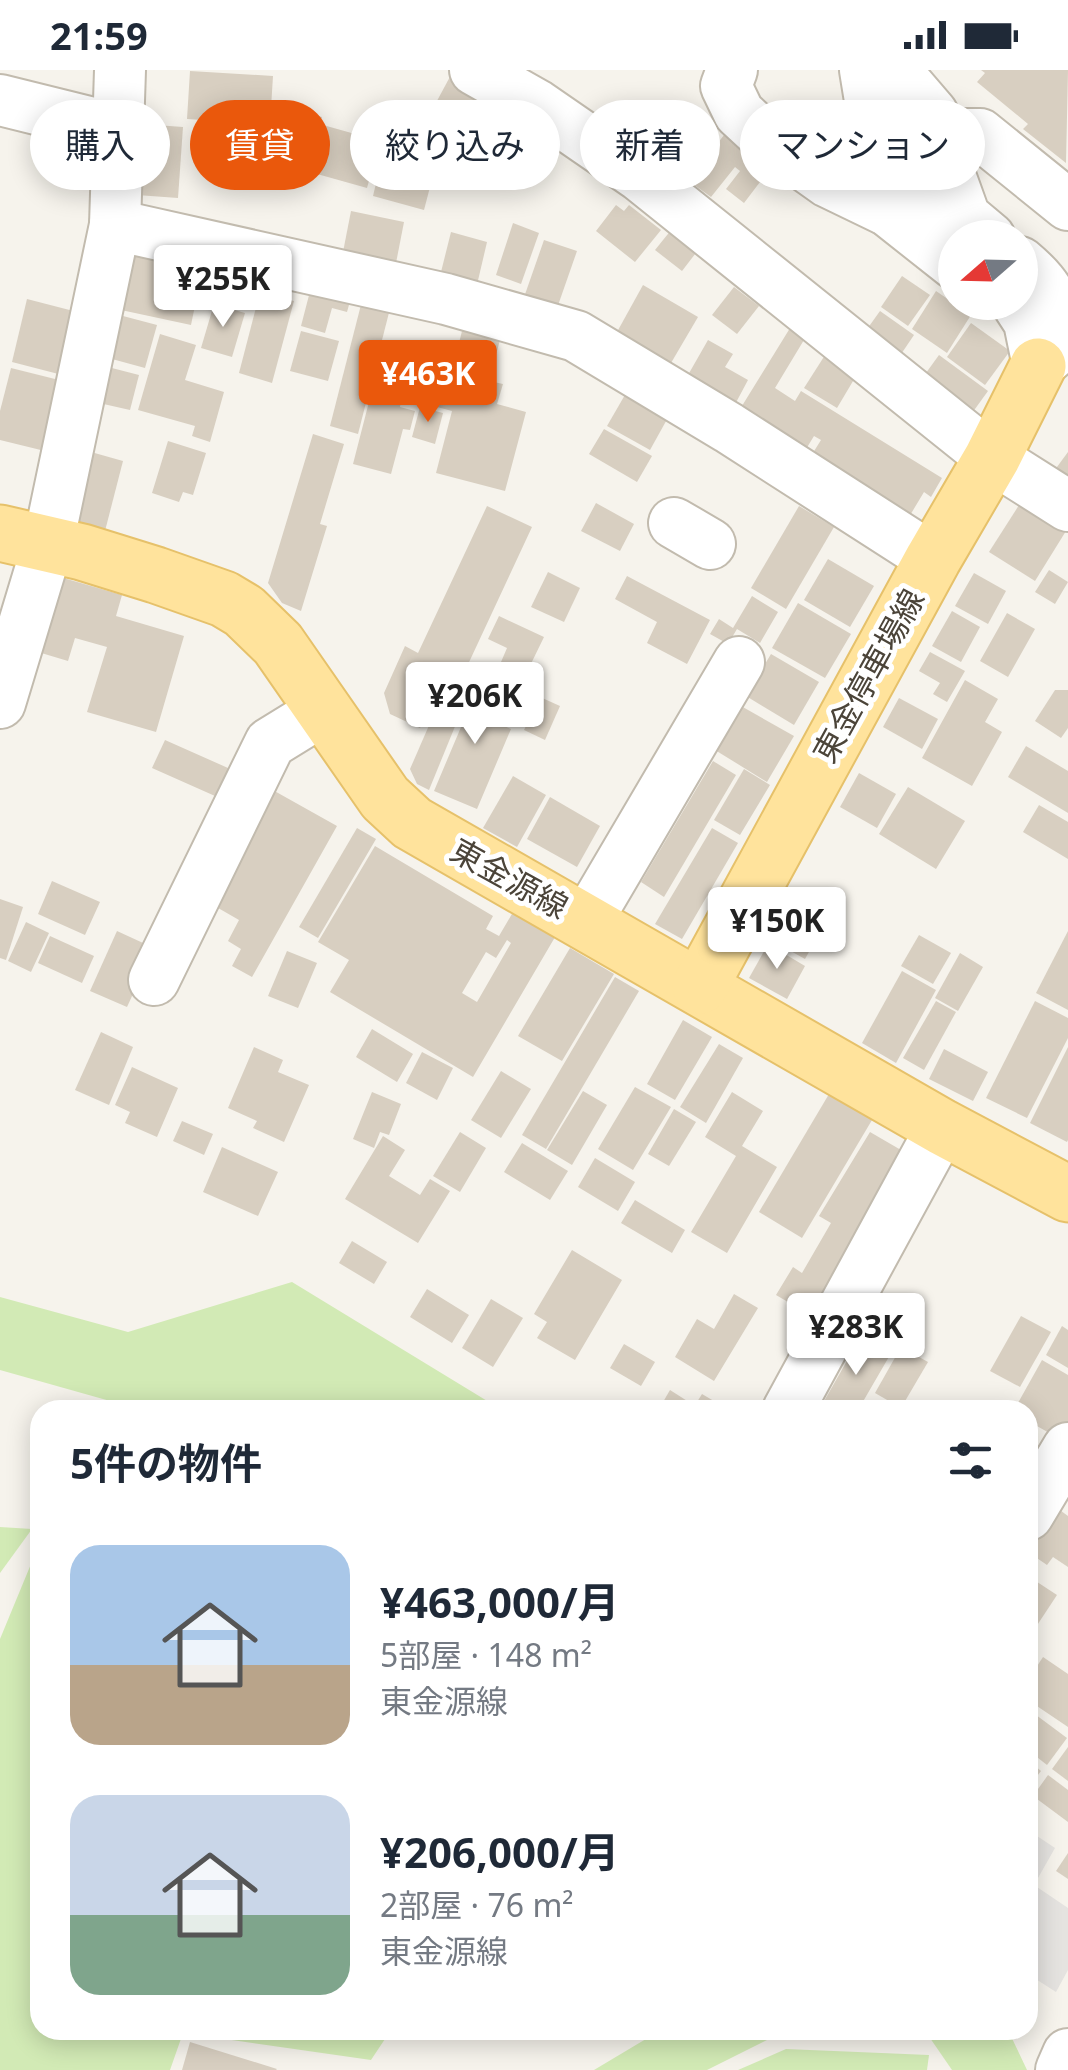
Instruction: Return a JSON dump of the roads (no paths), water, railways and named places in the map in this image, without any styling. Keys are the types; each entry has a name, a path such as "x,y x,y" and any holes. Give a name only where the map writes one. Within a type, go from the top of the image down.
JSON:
{"main road":[{"name":"東金停車場線","path":"700,986 992,458 1038,366"},
{"name":"東金源線","path":"24,538 209,593 244,611 278,644 385,798 412,823 942,1127 1068,1194"}],"street":[{"path":"118,100 120,70"},
{"path":"475,70 537,105 640,176 992,458 1068,506"},
{"path":"732,70 726,86 739,113 766,138 828,182 923,238"},
{"path":"865,70 923,238"},
{"path":"894,70 921,100"},
{"path":"0,100 30,107"},
{"path":"985,138 1068,205"},
{"path":"0,703 24,538 115,225 116,190"},
{"path":"915,190 923,238"},
{"path":"955,190 968,220"},
{"path":"115,225 446,300 576,336 729,428 933,559"},
{"path":"1038,279 1054,352 1038,366"},
{"path":"586,922 739,662"},
{"path":"154,980 270,744 322,711"},
{"path":"793,1400 942,1127"},
{"path":"1038,1498 1068,1448"},
{"path":"1061,2070 1068,2054"}]}
